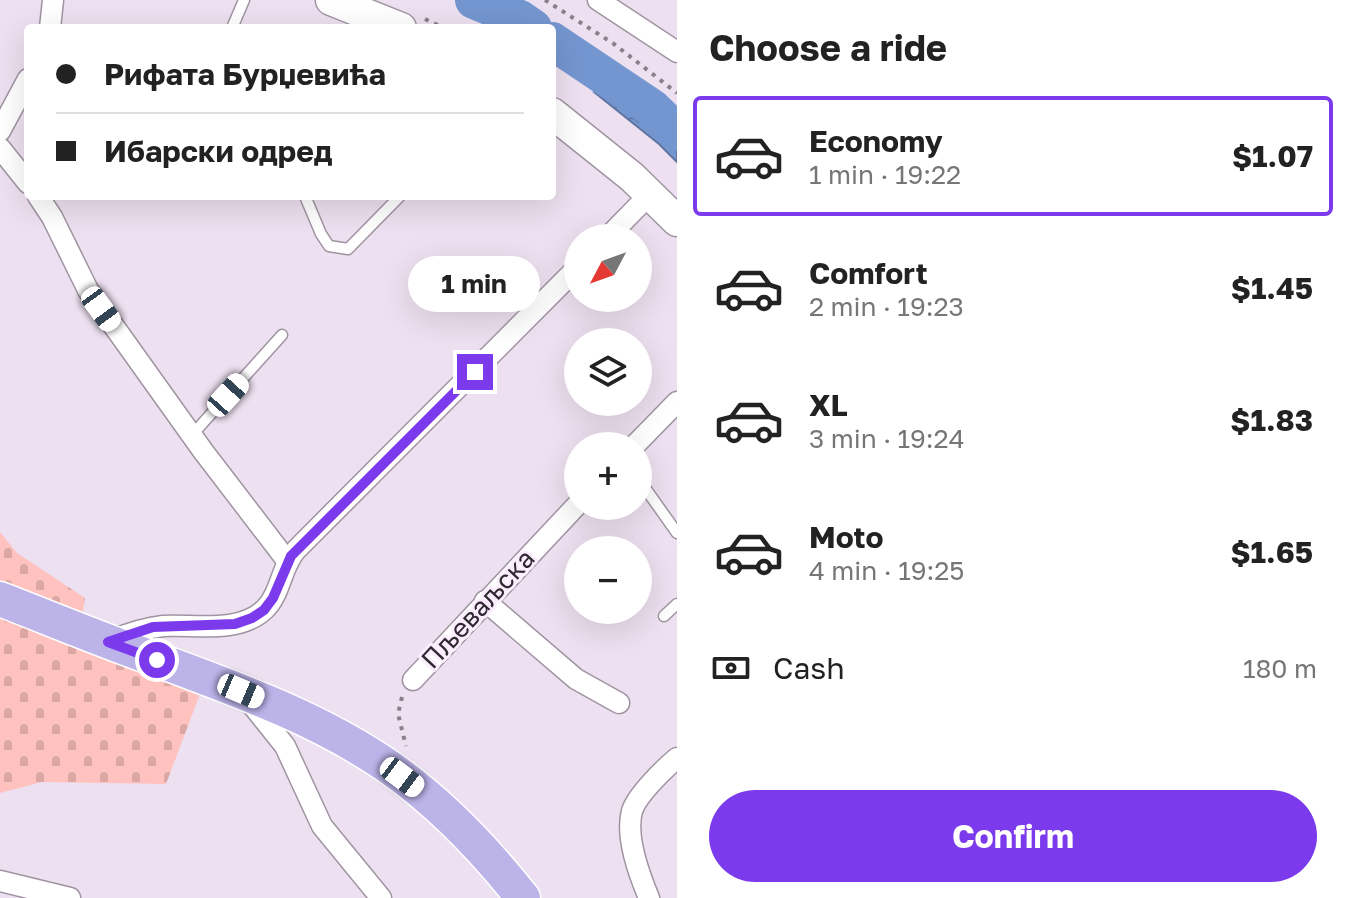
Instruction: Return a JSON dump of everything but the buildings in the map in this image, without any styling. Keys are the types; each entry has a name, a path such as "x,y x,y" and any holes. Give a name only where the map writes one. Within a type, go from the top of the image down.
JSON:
{"main road":[{"path":"0,599 241,691 338,736 416,787 469,837 523,898"}],"street":[{"path":"50,24 53,0"},
{"path":"331,0 391,24"},
{"path":"598,0 677,52"},
{"path":"0,131 24,86"},
{"path":"556,116 650,194 677,221"},
{"path":"0,148 24,178"},
{"path":"621,224 650,194"},
{"path":"41,200 88,290 288,562"},
{"path":"108,642 153,627 235,624 264,610 273,598 288,562 306,540 564,281"},
{"path":"648,432 677,402"},
{"name":"Пљеваљска","path":"413,680 564,519"},
{"path":"485,601 576,679 619,703"},
{"path":"241,691 285,746 322,826 381,898"},
{"path":"649,898 629,828 633,808 663,770 677,758"},
{"path":"0,881 70,898"}],"lane":[{"path":"234,24 244,0"},
{"path":"307,200 329,246 348,249 396,200"},
{"path":"192,435 282,335"},
{"path":"652,498 677,533"},
{"path":"664,616 677,604"}],"path":[{"path":"545,0 614,44 677,93"},
{"path":"413,680 399,703 398,714 416,787"}],"green space":[{"path":"0,532 17,553 85,598 80,630 206,678 166,784 42,782 0,793"}],"water":[{"path":"618,72 677,121 677,162 594,92"}],"waterway":[{"path":"474,0 527,24"},
{"path":"556,44 652,108 677,132"}],"route":[{"path":"157,660 108,642 153,627 235,624 259,614 276,592 291,556 475,372"}]}
